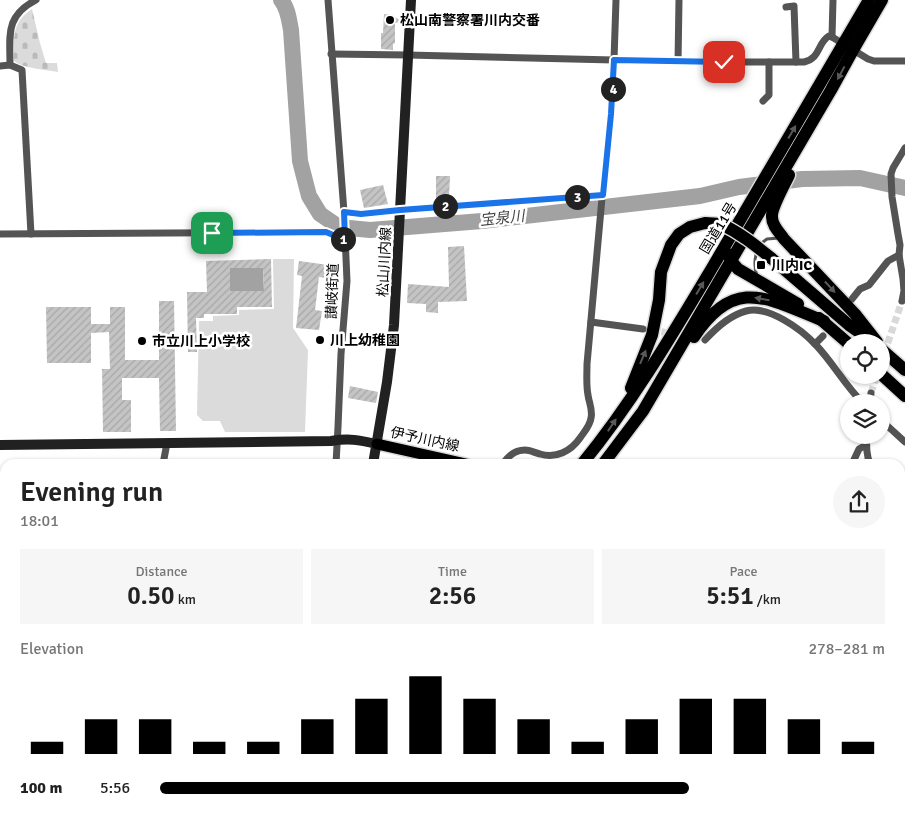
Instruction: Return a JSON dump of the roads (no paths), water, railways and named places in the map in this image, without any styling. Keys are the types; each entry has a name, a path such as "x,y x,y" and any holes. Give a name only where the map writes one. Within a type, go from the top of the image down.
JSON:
{"highway":[{"name":"国道11号","path":"586,459 603,439 678,324 869,0"},
{"name":"国道11号","path":"607,459 643,411 731,261 778,189 797,149 831,90 842,43 882,0"},
{"path":"778,189 772,217 774,226 855,314 869,334"},
{"path":"627,403 631,385 652,335 659,300 661,272 670,245 679,234 690,227 705,223 720,224 732,229 752,242 849,325 863,334"},
{"path":"730,238 727,252 731,261 738,269 802,306 824,321 840,336"},
{"path":"643,411 655,402 698,329 716,310 729,302 743,297 756,297 770,300 824,321"},
{"path":"890,357 905,370"},
{"path":"890,382 905,396"}],"main road":[{"name":"松山川内線","path":"374,459 394,325 411,0"},
{"path":"0,445 331,442 346,439 377,444"},
{"name":"伊予川内線","path":"377,444 444,459"}],"street":[{"path":"10,65 10,34 12,25 20,11 36,0"},
{"name":"讃岐街道","path":"328,0 344,214 347,281 341,354 336,459"},
{"path":"507,459 517,452 525,450 548,456 568,451 575,446 592,417 586,378 611,114 616,0"},
{"path":"678,62 680,0"},
{"path":"833,0 842,43"},
{"path":"786,7 794,6 796,62"},
{"path":"331,54 678,62 804,62 813,59 824,40 829,36 874,61 905,61"},
{"path":"763,101 769,94 769,62"},
{"path":"0,66 10,65 22,70 31,234"},
{"path":"902,301 905,291 892,197 892,174 893,168 905,148"},
{"path":"344,214 400,212 602,196"},
{"path":"0,234 322,232 345,238"},
{"path":"852,299 860,289 868,285 888,261 899,255"},
{"path":"705,340 716,328 744,311 756,310 767,312 789,323 815,344 854,394"},
{"path":"591,322 644,328"},
{"path":"815,344 823,336"},
{"path":"890,428 905,442"},
{"path":"164,459 167,443"},
{"path":"854,459 862,446 866,446 868,459"}],"lane":[{"path":"762,283 754,267 759,245 767,239 784,239"}],"waterway":[{"name":"宝泉川","path":"281,0 287,10 291,30 300,161 309,196 320,214 339,227 370,230 482,221 700,196 739,187 802,179 860,178 905,188"}],"tunnel":[{"path":"890,336 902,301"},
{"path":"651,330 675,334"},
{"path":"871,393 874,384"}],"place":[{"name":"松山南警察署川内交番","path":"390,20"},
{"name":"川内IC","path":"761,265"},
{"name":"川上幼稚園","path":"320,340"},
{"name":"市立川上小学校","path":"142,341"}]}
